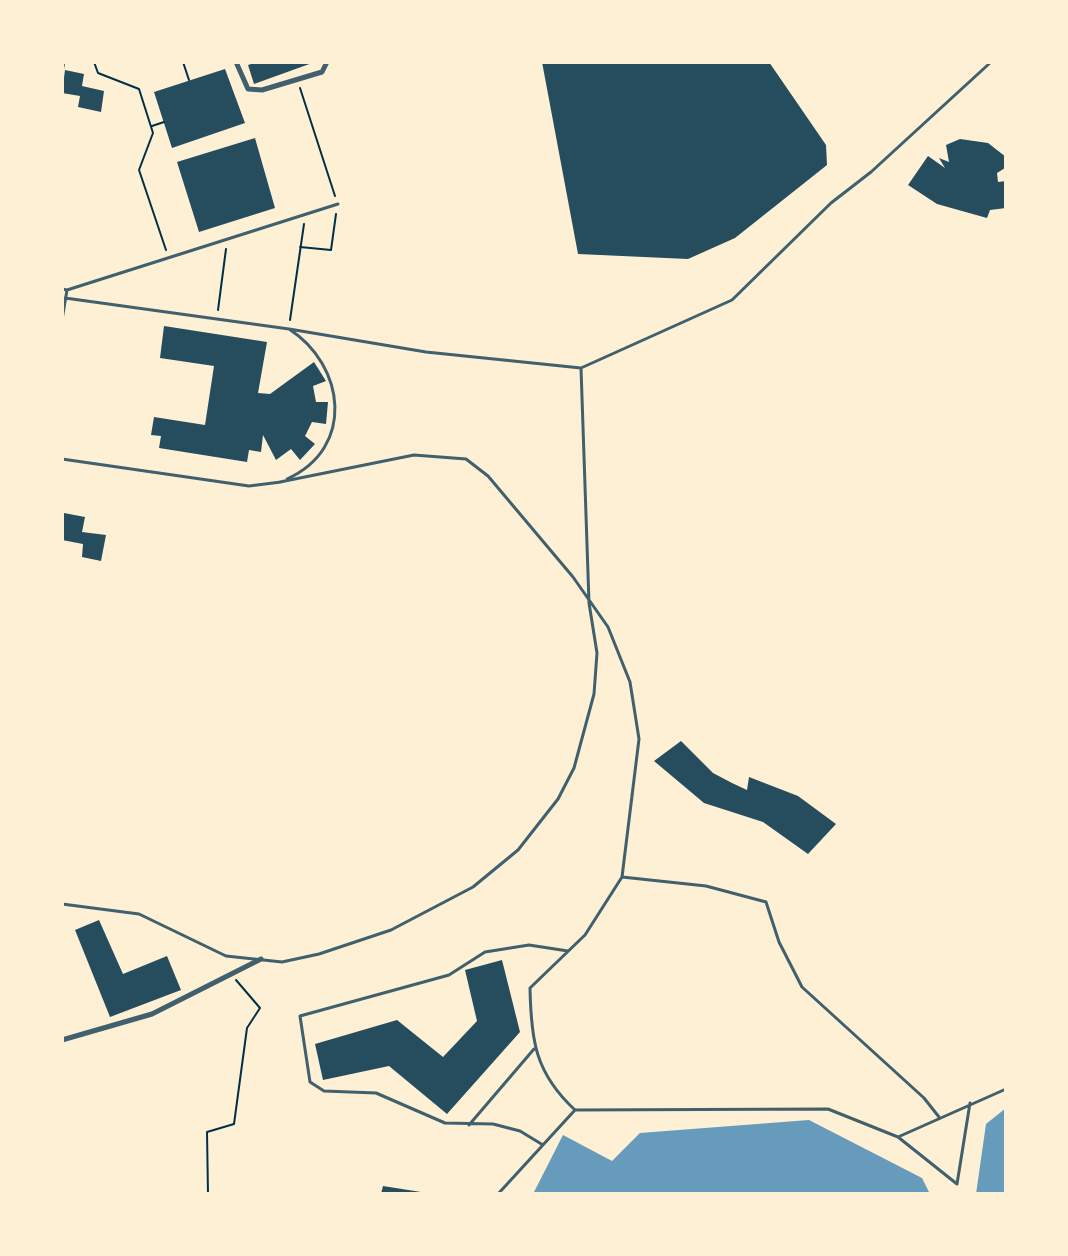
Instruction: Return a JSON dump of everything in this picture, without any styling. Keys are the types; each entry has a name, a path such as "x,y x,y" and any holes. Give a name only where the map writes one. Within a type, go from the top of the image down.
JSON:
{"street":[{"path":"236,62 248,89 262,90 322,72 327,62"},
{"path":"62,1040 152,1014 261,959"}],"lane":[{"path":"65,298 289,329 426,352 581,368 732,300 831,203 871,172 991,62"},
{"path":"62,320 64,289 338,204"},
{"path":"280,482 297,474 321,451 331,433 336,407 332,380 325,364 303,339 289,329"},
{"path":"62,904 139,914 226,956 282,962 319,954 391,930 473,887 518,850 558,799 585,735 594,694 597,653 589,603 581,368"},
{"path":"62,459 249,486 414,455 466,459 488,476 573,577 608,627 630,682 639,739 622,877 585,935 530,988 535,1049 553,1090 575,1110 828,1109 898,1137 957,1184 970,1103"},
{"path":"622,877 706,886 766,902 779,942 802,987 924,1098 939,1117"},
{"path":"543,1145 520,1131 493,1124 445,1123 376,1093 324,1091 310,1082 299,1028 300,1016 449,975 485,952 529,945 568,951"},
{"path":"469,1125 535,1049"},
{"path":"898,1137 1006,1089"},
{"path":"498,1194 575,1110"}],"path":[{"path":"62,76 64,62"},
{"path":"94,62 98,73 139,89 153,133 139,170 169,258"},
{"path":"183,62 189,80"},
{"path":"297,79 338,204 331,250 300,247"},
{"path":"151,126 164,122"},
{"path":"289,329 305,215"},
{"path":"216,319 228,240"},
{"path":"208,1194 207,1132 234,1124 247,1028 260,1008 231,974"}],"water":[{"path":"1006,1108 1006,1194 976,1194 986,1124"},
{"path":"809,1120 922,1178 930,1194 533,1194 563,1135 612,1161 640,1133"}],"building":[{"path":"257,62 315,62 254,84 248,65"},
{"path":"542,62 769,62 826,145 827,165 735,238 688,259 578,254"},
{"path":"225,69 245,123 172,148 154,92"},
{"path":"65,70 84,74 82,86 104,91 101,112 78,107 80,96 62,93"},
{"path":"255,138 275,208 199,232 177,162"},
{"path":"960,139 988,143 1006,157 1005,168 997,173 998,182 1006,181 1006,208 990,210 987,218 937,204 908,185 928,156 945,168 939,158 949,162 946,145"},
{"path":"164,326 267,342 258,393 270,394 314,362 326,381 313,386 316,402 328,402 326,424 312,422 305,436 315,444 300,460 291,449 276,460 263,435 261,452 249,450 247,462 159,448 161,436 151,435 154,417 205,425 214,366 160,358"},
{"path":"64,513 85,517 82,532 106,535 101,561 82,557 83,544 62,540"},
{"path":"681,741 713,773 747,790 749,777 798,796 836,824 808,854 763,822 704,803 654,761"},
{"path":"99,920 123,974 167,956 181,990 110,1017 75,930"},
{"path":"502,960 520,1032 447,1114 389,1066 323,1080 315,1044 397,1020 443,1057 477,1021 465,970"},
{"path":"383,1186 421,1192 421,1194 381,1194"}]}
